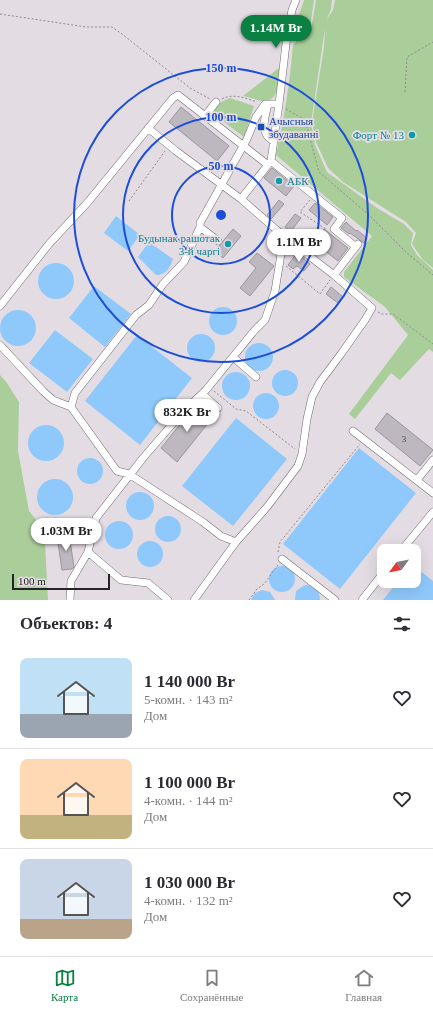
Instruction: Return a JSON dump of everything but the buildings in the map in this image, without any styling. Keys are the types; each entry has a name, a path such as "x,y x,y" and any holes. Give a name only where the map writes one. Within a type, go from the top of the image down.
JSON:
{"street":[{"path":"241,199 270,160 279,104 287,35 292,10 296,0"},
{"path":"0,306 49,244 88,202 148,128 178,94 242,146 270,160 342,218 334,229 357,245 334,275"},
{"path":"206,116 216,102"},
{"path":"71,407 75,393 136,315 149,305 163,284 184,262 200,227 200,223 247,139 256,117 267,104 279,104"},
{"path":"267,104 264,125 265,134 273,141"},
{"path":"148,128 241,199 287,239 334,275 372,308 320,382 312,397 302,454 298,466 267,507 236,542 194,600"},
{"path":"200,227 218,241"},
{"path":"70,600 71,581 88,552 96,518 129,474 182,413 209,387 254,331 265,320 275,291 280,262 287,239"},
{"path":"0,345 53,400 71,407 117,471 129,474 203,522 221,536 236,542"},
{"path":"233,357 256,377"},
{"path":"202,394 218,408"},
{"path":"354,431 433,493"},
{"path":"417,480 433,460"},
{"path":"408,544 433,512"},
{"path":"88,552 120,580 148,583 168,600"},
{"path":"282,559 335,600"},
{"path":"362,600 377,581"}],"path":[{"path":"0,14 86,27 112,27 190,88 216,102 229,96 244,97 267,104"},
{"path":"405,92 407,58 433,42"},
{"path":"279,104 305,120 319,172 369,214 407,253 433,275"},
{"path":"129,201 169,145"},
{"path":"314,195 300,212 325,230 334,229"},
{"path":"280,262 320,294 334,275"},
{"path":"372,308 382,314 393,314 433,344"},
{"path":"209,387 236,409 246,411 302,454"},
{"path":"249,600 257,589 264,584 282,559 278,556 280,542 364,439"}],"green space":[{"path":"304,0 314,0 310,28 300,36 296,36 294,30"},
{"path":"316,0 332,0 331,9 327,19 333,10 335,0 433,0 433,268 423,260 412,244 416,233 406,222 343,182 328,168 316,142 312,122 324,47 325,28 311,123 315,145 327,172 377,208 404,224 413,233 411,245 417,255 433,270 433,352 429,349 400,380 391,373 355,419 349,414 408,335 385,307 344,277 344,272 372,236 276,155 282,128 293,45 299,38 311,30"},
{"path":"280,67 279,84 272,98 268,101 262,101 243,96"},
{"path":"230,98 254,106 244,137 211,112 221,102"},
{"path":"0,375 19,402 18,451 29,511 37,521 45,543 48,600 0,600"}],"water":[{"path":"116,216 140,235 128,251 104,233"},
{"path":"149,242 173,259 169,268 162,274 156,275 138,257"},
{"path":"56,263 69,268 74,281 69,294 56,299 43,294 38,281 43,268"},
{"path":"94,286 131,314 105,347 69,318"},
{"path":"223,307 233,311 237,321 233,331 223,335 213,331 209,321 213,311"},
{"path":"18,310 31,315 36,328 31,341 18,346 5,341 0,328 5,315"},
{"path":"55,330 93,359 67,392 29,363"},
{"path":"201,334 211,338 215,348 211,358 201,362 191,358 187,348 191,338"},
{"path":"137,335 192,378 140,445 85,401"},
{"path":"259,343 269,347 273,357 269,367 259,371 249,367 245,357 249,347"},
{"path":"285,370 294,374 298,383 294,392 285,396 276,392 272,383 276,374"},
{"path":"236,372 246,376 250,386 246,396 236,400 226,396 222,386 226,376"},
{"path":"266,393 275,397 279,406 275,415 266,419 257,415 253,406 257,397"},
{"path":"236,418 287,459 233,526 182,486"},
{"path":"46,425 59,430 64,443 59,456 46,461 33,456 28,443 33,430"},
{"path":"359,448 416,493 340,589 283,544"},
{"path":"90,458 99,462 103,471 99,480 90,484 81,480 77,471 81,462"},
{"path":"55,479 68,484 73,497 68,510 55,515 42,510 37,497 42,484"},
{"path":"140,492 150,496 154,506 150,516 140,520 130,516 126,506 130,496"},
{"path":"168,516 177,520 181,529 177,538 168,542 159,538 155,529 159,520"},
{"path":"119,521 129,525 133,535 129,545 119,549 109,545 105,535 109,525"},
{"path":"150,541 159,545 163,554 159,563 150,567 141,563 137,554 141,545"},
{"path":"282,566 291,570 295,579 291,588 282,592 273,588 269,579 273,570"},
{"path":"421,572 433,581 433,600 383,600 392,588 421,588"},
{"path":"306,585 312,586 316,590 319,594 320,600 295,600 296,591"},
{"path":"262,590 270,592 275,600 251,600 255,593"}],"place":[{"name":"Ачысныя збудаванні","path":"261,127"},
{"name":"Форт № 13","path":"412,135"},
{"name":"АБК","path":"279,181"},
{"name":"Будынак рашотак 3-й чаргі","path":"228,244"}]}
